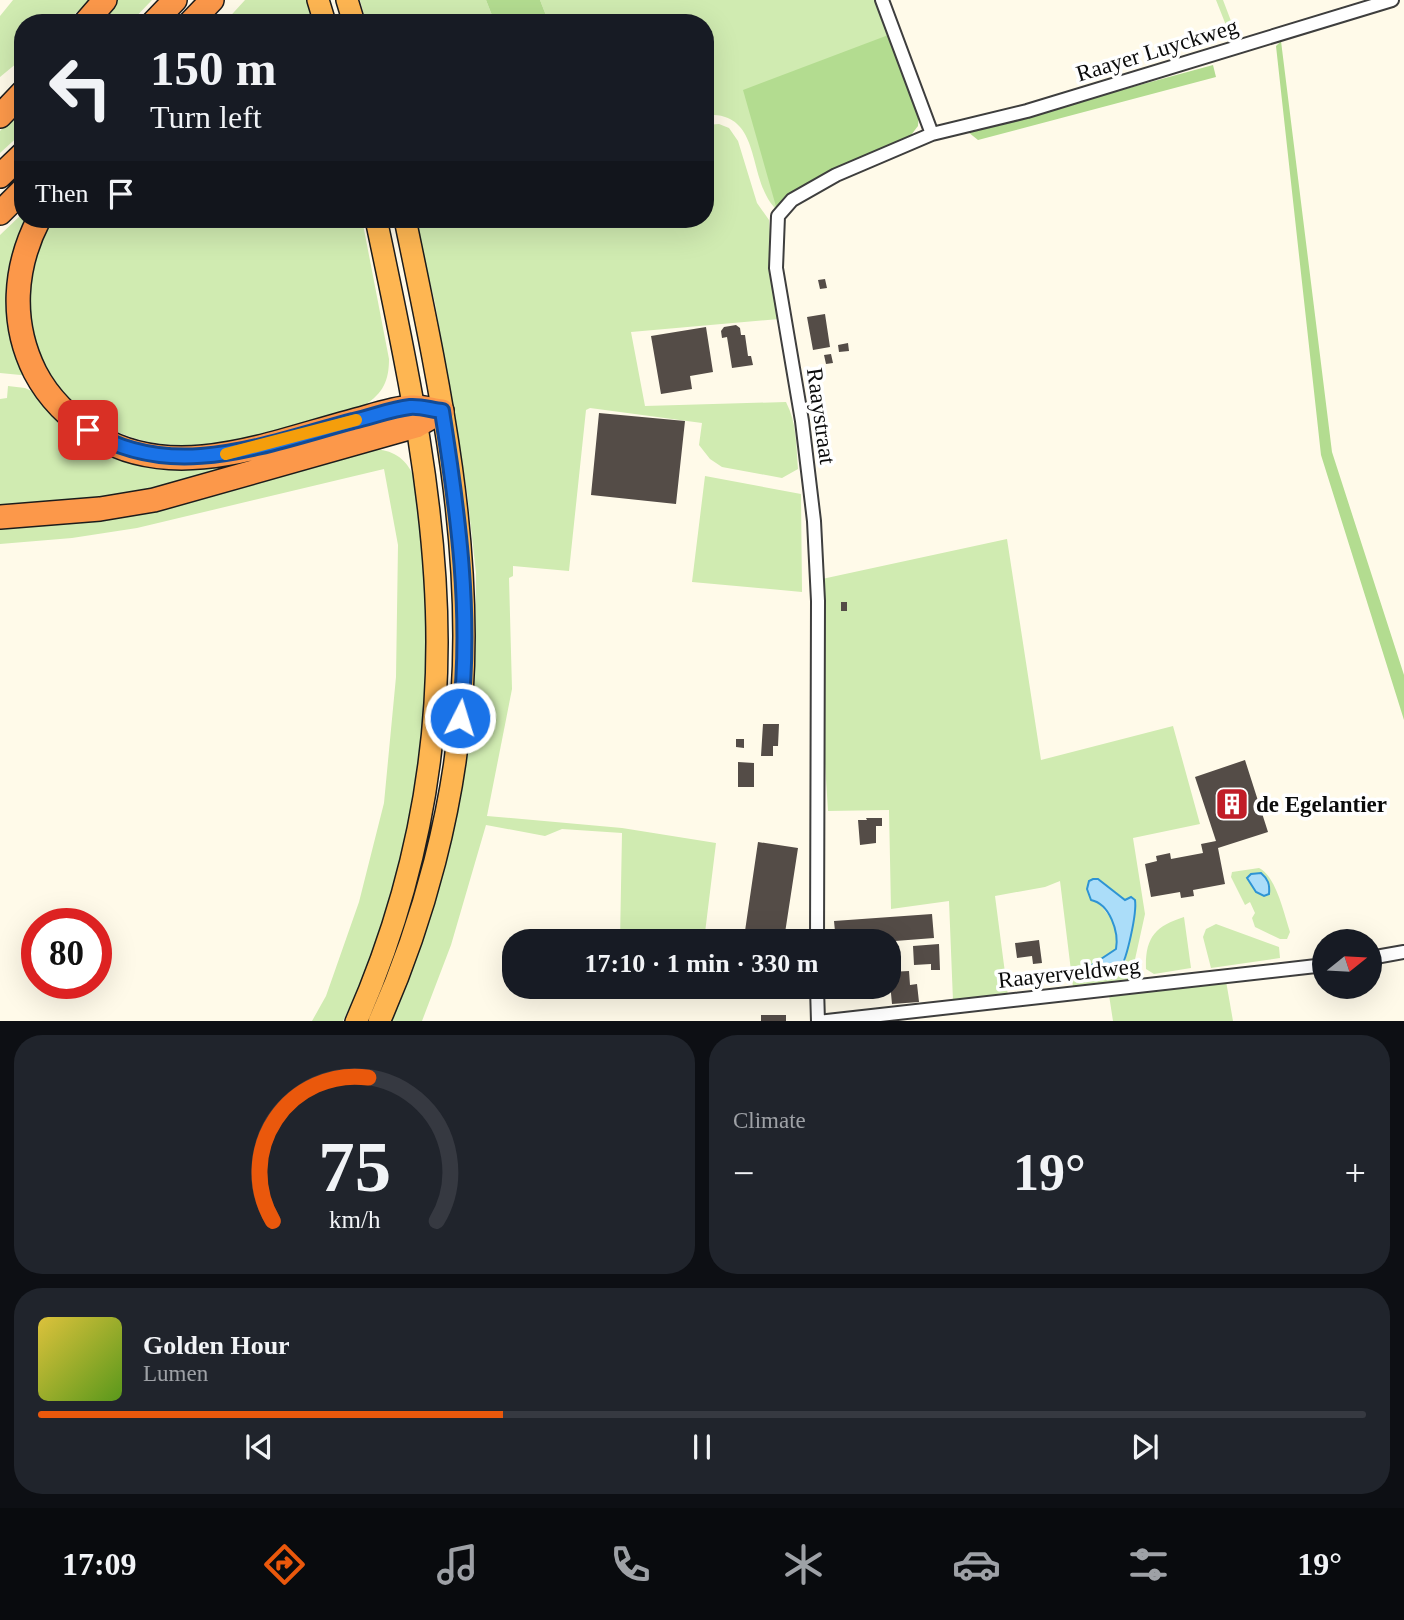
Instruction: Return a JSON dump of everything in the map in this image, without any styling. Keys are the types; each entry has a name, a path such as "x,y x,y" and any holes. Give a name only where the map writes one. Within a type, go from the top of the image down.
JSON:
{"highway":[{"path":"93,14 105,0"},
{"path":"162,14 175,0"},
{"path":"0,116 14,101"},
{"path":"0,176 14,163"},
{"path":"0,213 14,199"},
{"path":"35,228 27,246 18,288 18,311 23,340 34,370 54,400 75,421 102,439 154,456 204,457 442,411"},
{"path":"356,1021 386,946 406,881 419,822 432,732 437,655 435,587 414,416 378,228"},
{"path":"379,1021 407,952 436,852 450,788 462,696 464,617 461,560 442,411 407,228"},
{"path":"0,517 100,509 154,500 414,416"}],"street":[{"path":"882,0 932,134"},
{"name":"Raayer Luyckweg","path":"932,134 1027,111 1392,0"},
{"name":"Raaystraat","path":"817,929 818,600 814,521 802,421 776,268 778,216 792,200 836,175 932,134"},
{"path":"1382,956 1404,952"},
{"name":"Raayerveldweg","path":"818,1021 1312,966"},
{"path":"817,999 818,1021"}],"green space":[{"path":"13,0 90,0 75,14 14,14 14,65 0,77 0,16"},
{"path":"118,0 152,0 139,14 105,14"},
{"path":"245,0 308,0 312,14 232,14"},
{"path":"360,0 486,0 491,14 364,14"},
{"path":"486,0 540,0 545,14 491,14"},
{"path":"540,0 877,0 891,34 777,210 767,197 746,135 737,124 724,117 714,116 714,14 545,14"},
{"path":"1216,0 1223,0 1239,42 1233,43"},
{"path":"891,34 919,111 918,126 908,139 777,210 743,90"},
{"path":"1281,41 1332,452 1404,675 1404,720 1321,455 1276,46"},
{"path":"1213,65 1216,77 978,140 968,132"},
{"path":"14,116 14,140 0,153 0,131"},
{"path":"714,124 719,124 729,128 738,141 757,203 769,220 779,319 631,332 645,406 786,402 794,426 798,469 782,478 722,467 710,459 699,445 702,423 590,408 586,410 569,571 513,566 513,576 509,578 512,689 487,816 622,828 716,843 705,929 620,929 622,833 562,829 545,836 486,825 451,945 422,1021 390,1021 469,730 475,653 476,573 467,492 435,303 417,228 714,228"},
{"path":"14,222 14,228 30,228 31,376 0,373 0,235"},
{"path":"46,228 364,228 389,359 384,386 365,405 252,437 183,445 151,442 121,433 93,418 70,399 51,375 37,347 30,317 29,285"},
{"path":"8,386 25,388 38,394 132,459 346,436 118,499 0,507 0,399 7,398"},
{"path":"373,449 397,456 406,463 413,475 425,571 428,678 416,784 399,877 364,977 343,1021 312,1021 326,996 359,902 384,803 396,677 398,545 384,469 137,528 72,538 0,544 0,523"},
{"path":"705,476 801,494 802,592 692,582"},
{"path":"1007,539 1041,760 1173,726 1200,824 1133,838 1145,914 1130,982 1073,987 1060,881 1045,887 995,896 1008,996 953,1001 949,901 891,909 889,810 828,811 822,579","holes":["1098,879 1125,900 1135,900 1136,908 1125,962 1119,970 1094,971 1092,965 1116,949 1117,935 1113,921 1098,902"]},
{"path":"1259,868 1270,879 1279,896 1290,932 1287,939 1280,939 1255,927 1252,918 1255,913 1250,902 1245,905 1231,877 1232,872"},
{"path":"1184,917 1191,968 1154,974 1146,969 1150,941 1159,929"},
{"path":"1216,924 1279,947 1280,958 1211,968 1203,937 1206,929"},
{"path":"1226,981 1233,1021 1113,1021 1109,995"}],"water":[{"path":"1261,873 1269,887 1269,894 1264,896 1256,892 1247,878 1251,874"},
{"path":"1098,879 1125,900 1131,897 1135,900 1131,936 1120,969 1094,972 1092,965 1116,949 1117,942 1108,913 1091,900 1087,889 1089,881"}],"building":[{"path":"825,279 827,288 820,289 818,280"},
{"path":"825,314 830,347 813,350 807,317"},
{"path":"736,325 740,328 741,335 745,335 748,356 751,356 753,365 732,368 727,337 722,338 721,331 724,327"},
{"path":"706,327 713,372 690,376 692,389 661,394 651,336"},
{"path":"848,343 849,351 839,352 838,345"},
{"path":"831,354 833,363 826,364 824,355"},
{"path":"599,413 685,421 676,504 591,495"},
{"path":"841,602 847,602 847,611 841,611"},
{"path":"763,724 779,724 778,746 773,746 773,756 761,756"},
{"path":"736,739 744,739 744,748 736,747"},
{"name":"de Egelantier","path":"1245,760 1268,832 1218,848 1225,884 1193,890 1194,896 1181,898 1180,892 1151,897 1145,864 1157,861 1156,856 1170,853 1171,859 1203,853 1201,844 1216,841 1195,777"},
{"path":"738,762 754,763 754,787 738,787"},
{"path":"866,818 882,818 882,826 876,826 876,843 860,845 858,820 867,820"},
{"path":"758,842 798,848 786,929 745,929"},
{"path":"932,914 934,938 901,941 901,929 835,929 834,921"},
{"path":"1039,940 1042,963 1033,964 1032,956 1017,958 1015,943"},
{"path":"939,944 940,970 931,970 931,964 914,965 913,946"},
{"path":"901,971 909,971 910,985 917,984 919,1002 892,1004 892,999 901,999"},
{"path":"761,1015 786,1015 786,1021 761,1021"}],"slow traffic":[{"path":"226,454 356,420"}],"place":[{"name":"de Egelantier","path":"1232,804"}],"route":[{"path":"88,430 110,443 136,452 163,457 197,457 248,449 386,412 413,407 442,411 458,528 463,590 460,718"}]}
